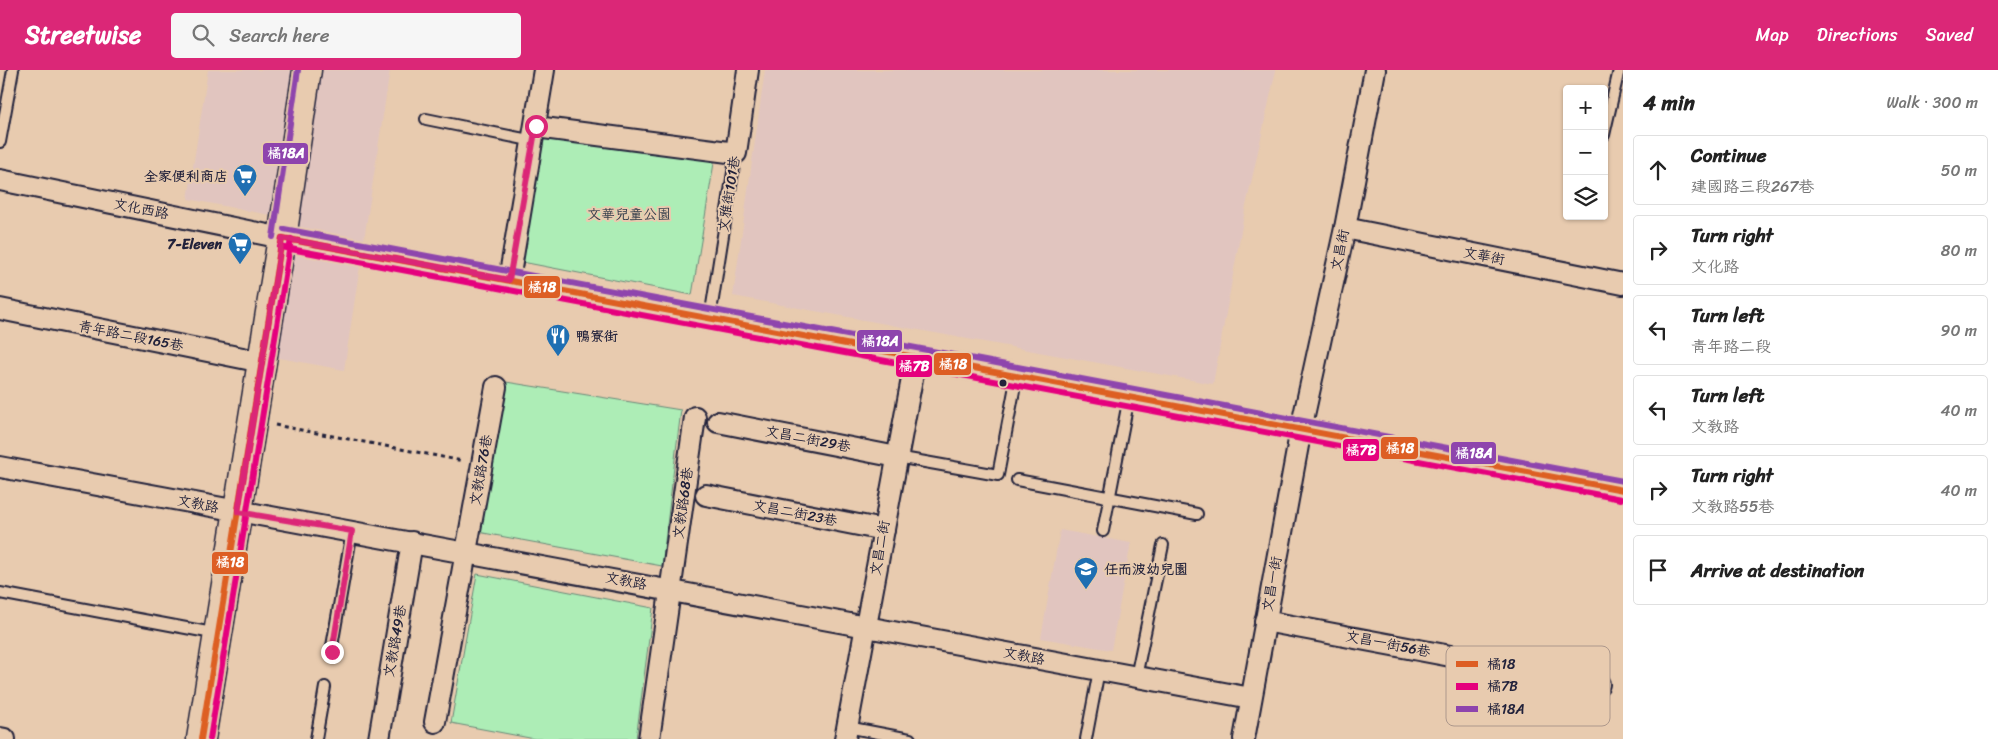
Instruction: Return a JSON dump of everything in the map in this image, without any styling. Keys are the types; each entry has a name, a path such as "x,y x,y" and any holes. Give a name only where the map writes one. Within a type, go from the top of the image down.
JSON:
{"street":[{"path":"201,739 282,238 307,70"},
{"path":"509,280 535,134 544,70"},
{"name":"文雅街101巷","path":"736,153 748,70"},
{"name":"文昌街","path":"1301,429 1345,228 1376,70"},
{"path":"535,134 736,153"},
{"name":"文化西路","path":"0,180 282,238 1623,490"},
{"name":"文華街","path":"1345,228 1623,284"},
{"name":"青年路二段165巷","path":"0,310 262,362"},
{"name":"文昌二街","path":"846,733 916,356"},
{"name":"文教路76巷","path":"436,722 496,388"},
{"name":"文教路68巷","path":"651,739 695,417"},
{"name":"文昌二街29巷","path":"718,422 897,457"},
{"name":"文昌一街","path":"1244,739 1301,429"},
{"name":"文教路","path":"0,467 1251,698"},
{"name":"文昌二街23巷","path":"706,496 884,530"},
{"name":"文教路49巷","path":"378,739 412,542"},
{"name":"文昌一街56巷","path":"1266,621 1446,655"},
{"path":"0,738 5,739"}],"lane":[{"path":"0,142 14,70"},
{"path":"1605,130 1619,70"},
{"path":"426,119 535,134"},
{"name":"文雅街101巷","path":"710,318 736,153"},
{"path":"897,457 998,474 1017,376"},
{"path":"1104,531 1129,397"},
{"path":"1017,480 1197,514"},
{"path":"332,652 352,531"},
{"path":"1136,677 1163,545"},
{"path":"0,593 218,634"},
{"path":"1086,739 1098,670"},
{"path":"316,739 325,687"},
{"path":"846,733 910,739"}],"path":[{"path":"253,420 482,464"}],"shaded area":[{"path":"208,70 390,70 344,370 269,356 290,219 188,199"},
{"path":"765,70 1276,70 1244,215 1213,384 733,296"},
{"name":"任而波幼兒園","path":"1060,530 1131,543 1111,650 1041,638"}],"green space":[{"name":"文華兒童公園","path":"538,134 715,157 692,295 517,261"},
{"path":"506,382 681,410 662,566 478,532"},
{"path":"477,574 653,608 636,739 535,739 451,723"}],"transit line":[{"name":"橘18A","path":"273,237 298,70"},
{"name":"橘18A","path":"284,229 1623,481"},
{"name":"橘18","path":"282,238 1623,490"},
{"name":"橘18","path":"201,739 282,238"},
{"name":"橘7B","path":"210,739 291,239"},
{"name":"橘7B","path":"280,247 1621,499"}],"place":[{"name":"全家便利商店","path":"245,197"},
{"name":"7-Eleven","path":"240,265"},
{"name":"鴨寮街","path":"558,357"},
{"name":"任而波幼兒園","path":"1086,590"}],"route":[{"path":"332,652 352,531 238,512 282,238 509,280 536,126"}]}
